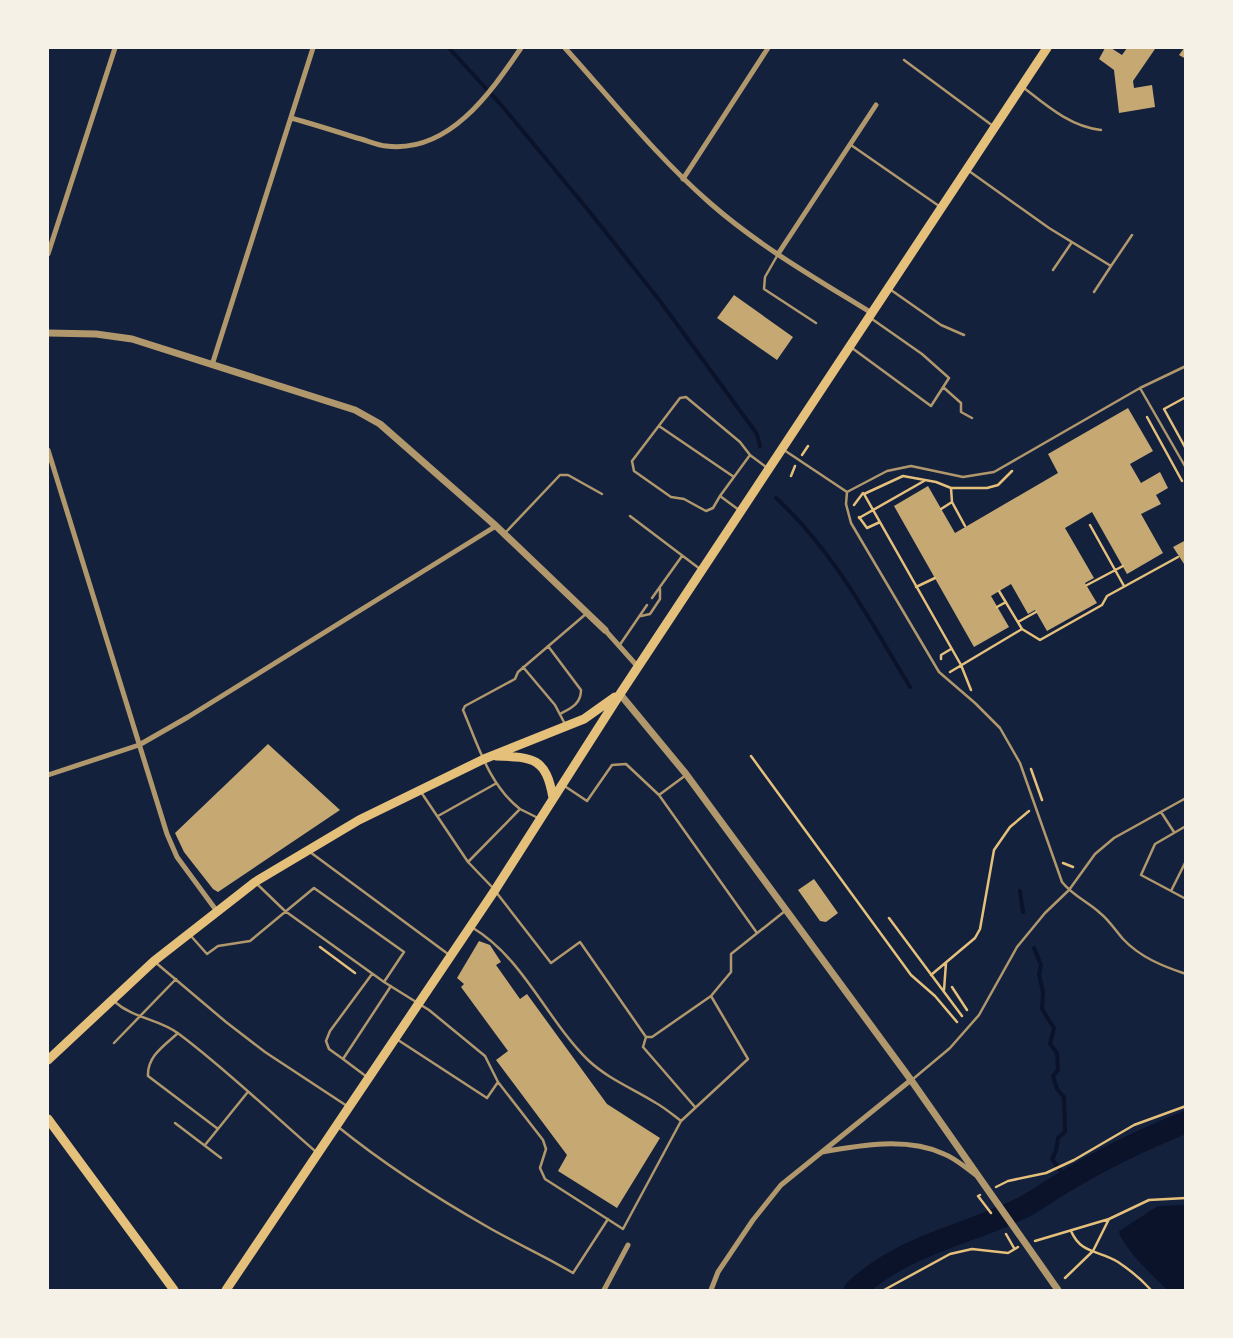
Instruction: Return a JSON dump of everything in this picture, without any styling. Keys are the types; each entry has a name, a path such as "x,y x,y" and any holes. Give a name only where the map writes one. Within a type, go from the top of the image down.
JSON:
{"main road":[{"path":"226,1290 495,890 740,510 1047,48"},
{"path":"48,1060 154,961 216,910 255,882 307,849 420,790 488,758 584,719 620,694"},
{"path":"488,758 522,757 536,762 549,778 553,798"},
{"path":"48,1119 174,1290"}],"street":[{"path":"48,254 115,48"},
{"path":"212,365 313,48"},
{"path":"291,118 386,146 402,146 424,142 458,123 483,102 522,48"},
{"path":"565,48 684,178 740,228 869,314"},
{"path":"684,178 768,48"},
{"path":"778,254 876,105"},
{"path":"48,333 96,334 132,339 367,416 380,424 496,526 605,630 638,667"},
{"path":"48,450 166,834 177,857 216,910"},
{"path":"48,775 139,745 188,717 496,526"},
{"path":"620,694 686,774 911,1080 1058,1290"},
{"path":"711,1290 718,1272 753,1220 781,1185 911,1080"},
{"path":"822,1152 861,1145 910,1145 944,1154 977,1176"},
{"path":"604,1290 628,1246"}],"lane":[{"path":"904,60 994,126"},
{"path":"1021,86 1070,122 1086,128 1100,130"},
{"path":"850,144 940,207"},
{"path":"966,168 1072,242 1111,266"},
{"path":"1094,292 1132,235"},
{"path":"1053,270 1072,242"},
{"path":"778,254 765,277 764,289 816,323"},
{"path":"887,287 941,325 964,335"},
{"path":"848,346 931,406 949,378 922,354 869,314"},
{"path":"848,492 887,471 911,466 963,477 994,472 1140,388 1186,366"},
{"path":"943,387 961,403 961,412 972,418"},
{"path":"1140,388 1186,468"},
{"path":"750,455 713,508 706,511 684,500 671,497 634,472 632,461 680,398 686,397 740,442 750,455 768,468"},
{"path":"659,426 734,477"},
{"path":"781,448 848,492"},
{"path":"504,534 560,475 568,475 602,494"},
{"path":"848,492 846,504 851,523 939,672 975,703 1000,728 1020,763 1062,882 1068,890 1107,918 1122,938 1136,951 1156,964 1186,974"},
{"path":"720,496 740,510"},
{"path":"630,516 701,570"},
{"path":"652,598 682,556"},
{"path":"640,616 650,614 655,607 660,599 660,587"},
{"path":"619,646 648,606"},
{"path":"540,818 520,809 508,800 495,784 488,758 463,710 464,706 508,685 515,679 523,667 587,613"},
{"path":"548,646 581,690 581,697 577,704 560,714"},
{"path":"523,667 560,714 567,727"},
{"path":"562,784 587,800 612,765 626,764 659,795 757,933"},
{"path":"659,795 686,774"},
{"path":"438,816 495,784"},
{"path":"420,790 468,862 495,890 551,963 580,942 646,1037"},
{"path":"911,1080 950,1048 979,1015 1017,947 1068,890 1095,854 1114,838 1186,798"},
{"path":"468,862 520,809"},
{"path":"1161,812 1174,832"},
{"path":"1186,826 1155,844 1141,876 1186,898"},
{"path":"307,849 450,956"},
{"path":"1171,891 1186,861"},
{"path":"255,882 284,911 372,974 418,1003 485,1056 498,1082 544,1140 546,1149 540,1168 545,1179 623,1229 681,1121 748,1059 711,996"},
{"path":"188,933 207,954 218,946 250,941 314,888 404,952 384,982"},
{"path":"646,1037 652,1037 711,996 731,972 731,954 786,910"},
{"path":"470,926 492,940 520,973 566,1036 590,1062 618,1082 657,1103 681,1121"},
{"path":"154,961 226,1022 265,1052 348,1106"},
{"path":"368,1078 329,1049 326,1040 330,1031 372,974"},
{"path":"114,1043 176,979"},
{"path":"343,1059 391,986"},
{"path":"112,999 123,1009 178,1033 317,1152"},
{"path":"178,1033 151,1059 148,1067 148,1076 218,1129"},
{"path":"646,1037 643,1047 695,1107"},
{"path":"395,1038 487,1098 498,1082"},
{"path":"205,1145 248,1092"},
{"path":"176,1123 222,1158"},
{"path":"336,1126 361,1145 486,1226 546,1256 574,1274 608,1219"}],"path":[{"path":"1186,397 1164,409 1186,449"},
{"path":"1142,409 1182,481"},
{"path":"880,522 867,528 859,518 854,505 856,500 864,494 903,476 936,482 951,488 987,488 998,485 1013,469"},
{"path":"859,518 926,480"},
{"path":"951,488 952,502 965,526"},
{"path":"864,494 961,665 971,690"},
{"path":"941,509 952,502"},
{"path":"1090,525 1124,586"},
{"path":"999,591 1022,629 1040,640 1102,605 1107,596 1178,556"},
{"path":"1087,585 1123,566"},
{"path":"916,587 935,578"},
{"path":"997,607 1006,602"},
{"path":"1018,622 1036,612"},
{"path":"950,672 1022,629"},
{"path":"952,649 941,655 940,660 957,679"},
{"path":"964,684 978,696"},
{"path":"751,756 911,974 936,996 957,1022"},
{"path":"1030,767 1043,806"},
{"path":"931,975 975,938 980,929 994,850 999,840 1021,816 1036,806 1041,797"},
{"path":"1061,861 1073,867"},
{"path":"890,918 962,1016"},
{"path":"944,990 946,962"},
{"path":"952,986 967,1010"},
{"path":"984,1204 978,1196 1003,1183 1046,1172 1074,1160 1134,1125 1186,1106"},
{"path":"884,1290 950,1254 972,1249 1008,1253 1024,1244 1109,1219 1149,1200 1186,1198"},
{"path":"1065,1278 1093,1251 1109,1219"},
{"path":"1003,1230 1014,1248"},
{"path":"1071,1230 1075,1241 1082,1248 1117,1262 1144,1281 1151,1290"}],"water":[{"path":"1185,1205 1185,1290 1167,1290 1125,1245 1119,1231 1158,1206"}],"building":[{"path":"1105,48 1111,48 1122,55 1127,48 1155,49 1133,81 1134,88 1152,85 1155,107 1119,113 1114,70 1099,59"},
{"path":"1186,48 1186,59 1179,55"},
{"path":"734,295 793,337 777,360 717,318"},
{"path":"1128,408 1153,451 1130,464 1141,483 1160,472 1168,488 1156,495 1161,504 1141,514 1163,553 1127,574 1092,512 1065,528 1094,578 1085,583 1097,603 1047,631 1035,610 1028,614 1011,584 991,596 1009,627 974,647 894,506 928,486 955,533 1058,473 1048,454"},
{"path":"1186,540 1186,567 1173,547"},
{"path":"268,744 340,810 218,892 213,889 184,852 175,833"},
{"path":"814,879 838,913 826,922 820,921 798,890"},
{"path":"479,941 490,945 501,962 496,965 520,999 527,994 607,1104 660,1138 617,1208 558,1171 567,1155 496,1060 508,1051 461,987 464,984 457,978"}],"waterway":[{"path":"449,48 503,107 660,301 757,434 760,446"},
{"path":"776,498 797,519 833,564 850,588 910,687"},
{"path":"1020,891 1023,912"},
{"path":"1034,948 1041,965 1039,974 1043,992 1042,1009 1054,1028 1050,1044 1057,1053 1058,1070 1053,1076 1057,1089 1064,1097 1065,1132 1058,1138 1056,1151 1052,1159 1067,1180"},
{"path":"855,1290 874,1274 915,1251 1024,1207 1110,1157 1186,1122"}]}
